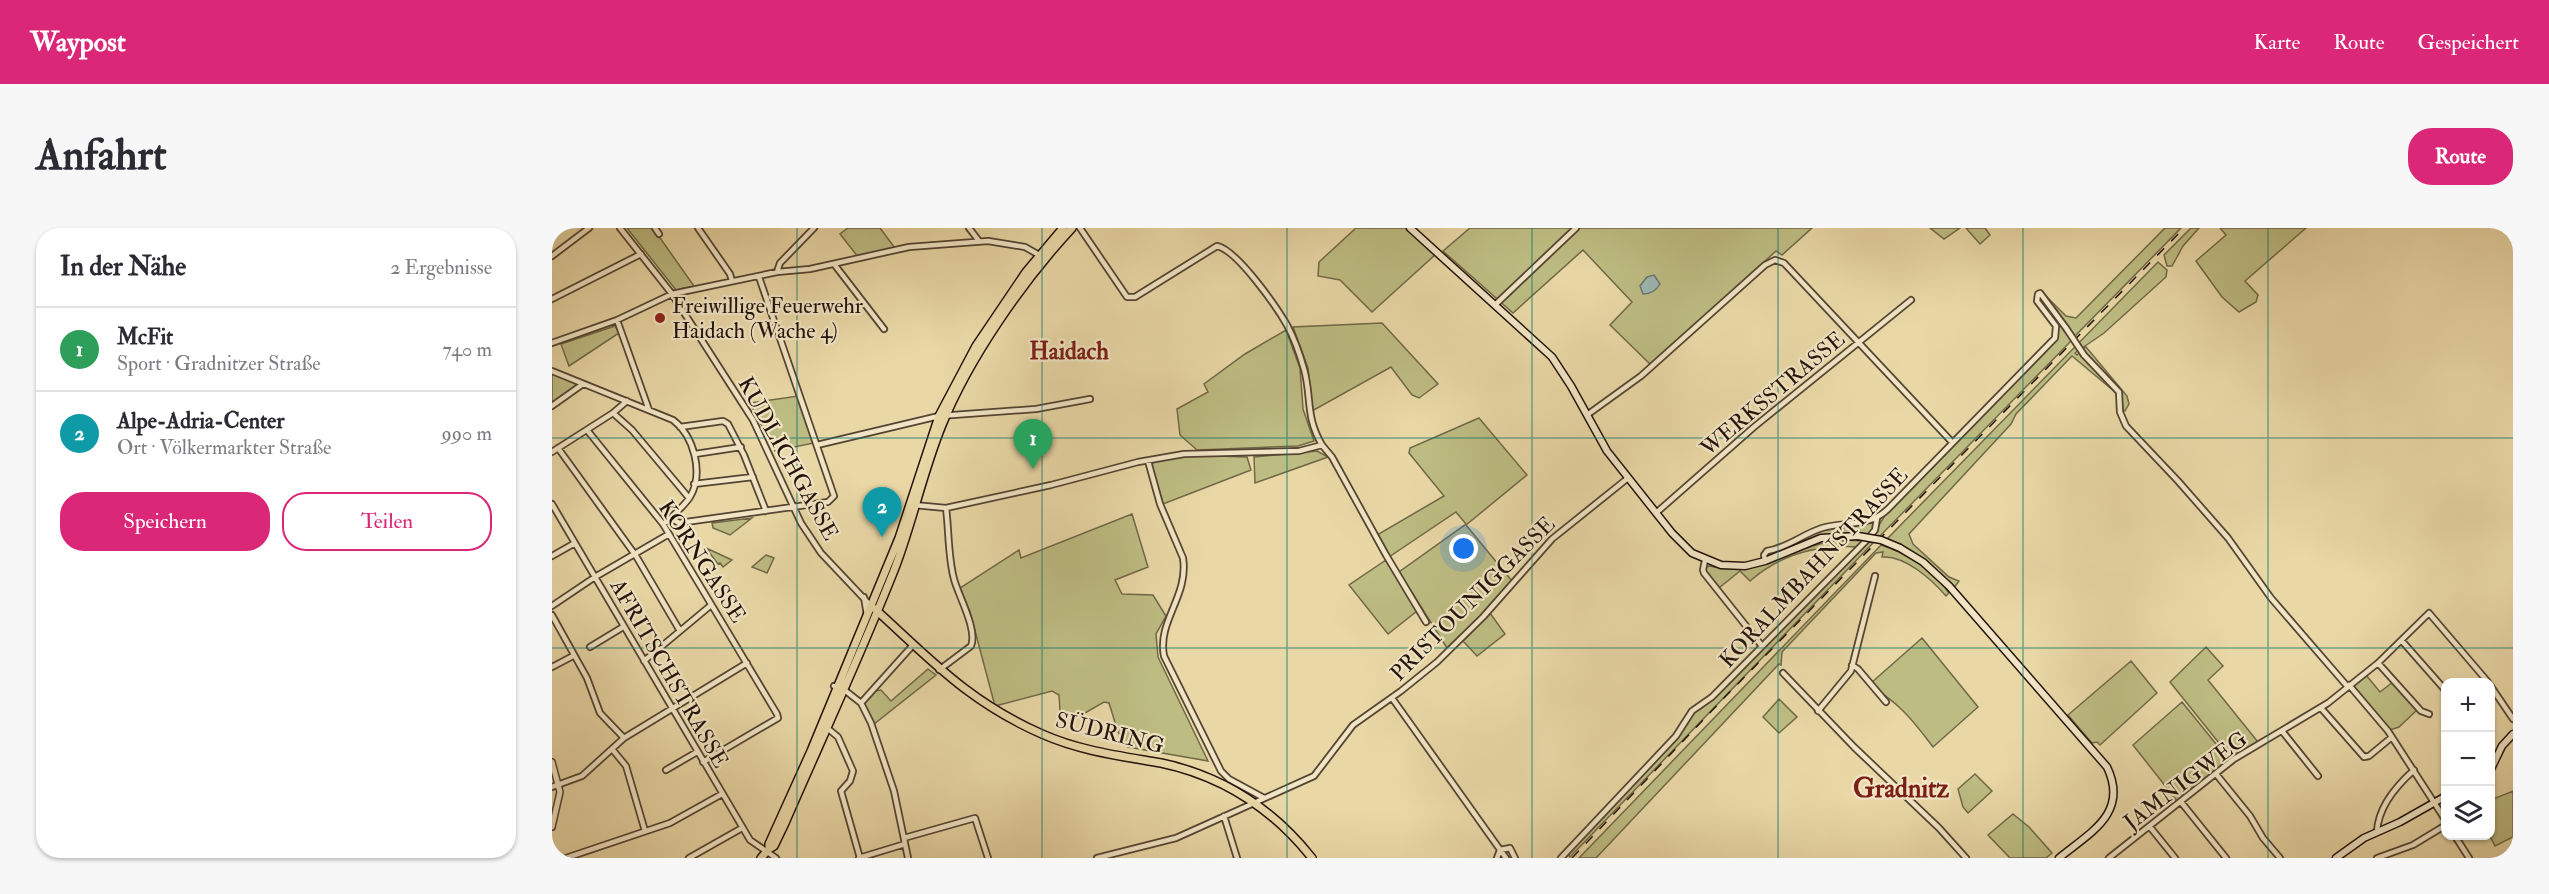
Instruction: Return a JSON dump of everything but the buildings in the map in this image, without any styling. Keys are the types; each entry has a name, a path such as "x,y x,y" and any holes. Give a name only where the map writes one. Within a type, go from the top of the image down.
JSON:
{"main road":[{"path":"1041,258 1072,228"},
{"path":"1410,228 1552,357 1603,444 1628,478 1683,545 1705,560 1730,566 1750,565 1821,538 1858,536 1876,539 1900,548 1923,562 1949,586 2107,767 2115,790 2110,811 2102,823 2059,858"},
{"path":"1061,229 1061,240"},
{"path":"765,855 825,718 872,626 942,415 967,367 998,318 1061,229"},
{"path":"765,855 774,846 827,728 867,616 913,504"},
{"path":"867,616 882,601"},
{"path":"872,626 887,620 882,601"},
{"name":"SÜDRING","path":"875,609 939,670 990,708 1044,735 1089,750 1189,770 1223,784 1255,802 1282,823 1312,858"},
{"path":"2495,761 2502,746 2513,734"},
{"path":"2336,858 2376,832 2400,822 2441,798"}],"street":[{"path":"552,256 589,228"},
{"name":"KUDLICHGASSE","path":"620,228 672,294 753,420 792,507 821,553 875,609"},
{"path":"655,228 659,234"},
{"path":"707,228 699,230 730,274 732,281"},
{"path":"777,272 780,263 814,228"},
{"path":"969,228 979,241"},
{"path":"1080,228 1128,297 1135,297 1217,246 1225,248 1242,262 1287,325 1304,369 1313,430 1332,457 1426,622"},
{"path":"1496,304 1576,228"},
{"path":"552,343 617,320 672,294 777,272 834,264 909,247 979,241 1025,247 1041,258"},
{"path":"552,299 641,254"},
{"path":"1587,415 1641,376 1765,265 1775,260 1784,263 1950,440"},
{"path":"834,264 884,328"},
{"path":"671,518 679,523 828,502 834,496 759,277"},
{"name":"KORALMBAHNSTRASSE","path":"1561,858 1677,736 1692,711 1712,697 1865,542 1875,530 1877,518 2054,340 2057,329 2037,301 2036,296 2040,293 2084,355 2119,392 2121,399 2119,410 2124,423 2228,538 2271,598 2348,686"},
{"name":"WERKSSTRASSE","path":"1656,513 1754,427 1911,300"},
{"path":"617,320 649,410"},
{"path":"552,371 673,420 680,427 695,454 694,484 689,498 663,524"},
{"path":"552,406 583,384"},
{"path":"816,445 942,415 1036,409 1090,399"},
{"path":"552,452 613,413 627,401"},
{"path":"613,413 632,430 689,498"},
{"path":"680,427 723,421 728,424 741,447 766,511"},
{"name":"KORNGASSE","path":"587,430 663,524 778,718 703,762"},
{"path":"913,504 946,508 1184,454 1299,451 1322,445"},
{"path":"695,454 741,447"},
{"path":"558,448 634,554 680,631"},
{"path":"1148,462 1151,477 1183,558 1185,570 1177,604 1163,633 1164,656 1221,771 1229,779 1264,798"},
{"path":"694,484 753,477"},
{"name":"PRISTOUNIGGASSE","path":"1097,858 1176,838 1314,776 1353,725 1392,698 1437,662 1483,617 1552,539 1628,478"},
{"name":"AFRITSCHSTRASSE","path":"552,504 554,512 575,543 742,828 765,855 776,858"},
{"path":"939,670 971,646 974,641 967,613 953,577 946,508"},
{"path":"1765,561 1764,555 1767,551 1779,549 1814,531 1837,525 1865,523 1877,518"},
{"path":"552,606 595,577 669,534"},
{"path":"552,556 575,543"},
{"path":"1705,560 1704,573 1762,646"},
{"path":"1818,711 1851,671 1875,576"},
{"path":"867,616 863,597 876,594"},
{"path":"644,661 710,606"},
{"name":"JAMNIGWEG","path":"2109,858 2234,759 2321,708 2379,663 2429,613 2485,678"},
{"path":"552,615 587,678 600,712 624,738"},
{"path":"590,647 623,627"},
{"path":"2402,641 2441,686"},
{"path":"861,703 913,645"},
{"path":"552,667 573,656"},
{"path":"552,787 582,776 624,738 747,663"},
{"path":"2379,663 2421,711 2429,714"},
{"path":"1852,665 1861,671 1886,702"},
{"path":"1783,673 1818,711 1939,828 1966,858"},
{"path":"2348,686 2392,737 2441,816"},
{"path":"841,689 861,703 871,723 891,780 908,858"},
{"path":"2495,692 2513,719"},
{"path":"1392,698 1506,858"},
{"path":"2321,708 2364,757 2369,756 2392,737"},
{"path":"825,718 827,728 836,734 853,771 850,781 841,791 860,858 975,818 988,858"},
{"name":"JAMNIGWEG","path":"2282,731 2318,776"},
{"path":"612,749 626,766 645,831"},
{"path":"666,770 697,752"},
{"path":"552,762 560,785 552,827"},
{"path":"2376,832 2384,806 2400,783 2414,770"},
{"path":"2216,774 2280,858"},
{"path":"566,858 670,823 723,794"},
{"path":"2181,802 2226,858"},
{"path":"1224,816 1237,858"},
{"path":"2377,858 2413,845 2441,826"},
{"path":"2150,827 2175,858"},
{"path":"689,858 742,828"},
{"path":"2458,840 2469,858"},
{"path":"1500,850 1510,848 1515,858"},
{"path":"705,850 708,858"},
{"path":"1497,858 1500,850"}],"shaded area":[{"path":"627,228 653,228 694,286 676,290"},
{"path":"848,228 880,228 895,248 858,257 840,234"},
{"path":"1356,228 1405,228 1436,254 1372,312 1340,280 1318,276 1319,262"},
{"path":"1470,228 1812,228 1782,255 1776,251 1651,365 1610,325 1632,302 1583,250 1513,313 1443,251"},
{"path":"1930,228 1960,228 1944,239"},
{"path":"1966,228 1985,228 1990,235 1980,244"},
{"path":"2165,228 2181,228 2074,337 2044,294 2066,316 2076,318"},
{"path":"2191,228 2199,228 2183,246 2172,266 2167,266 2164,255"},
{"path":"2220,228 2306,228 2245,281 2258,295 2256,302 2239,312 2222,297 2196,261 2226,235"},
{"path":"2158,262 2167,270 2166,277 2104,333 2075,353 2077,355 2080,352 2118,393 2118,402 2115,392 2072,356 2016,414 2011,424 1909,534 1913,544 1949,577 1959,581 1954,588 1902,545 1887,539"},
{"path":"2040,296 2072,340 1879,537 1873,535 1887,512 2056,339 2056,323 2039,301"},
{"path":"1382,323 1438,384 1419,398 1412,395 1391,367 1312,411 1308,368 1293,327"},
{"path":"615,326 619,333 569,366 561,344"},
{"path":"1286,330 1300,368 1303,409 1314,441 1298,446 1197,450 1180,435 1177,409 1208,392 1204,384 1245,354"},
{"path":"2086,347 2127,396 2129,404 2125,411 2121,408 2121,393 2091,362 2082,349"},
{"path":"552,374 575,383 576,388 552,403"},
{"path":"798,396 814,443 775,451 750,403"},
{"path":"1479,418 1527,475 1466,525 1512,581 1447,648 1399,572 1466,524 1456,512 1389,557 1377,535 1444,496 1409,453 1410,448"},
{"path":"1317,451 1328,457 1255,483 1254,457"},
{"path":"1185,455 1247,457 1251,470 1163,504 1151,466 1155,461"},
{"path":"1132,514 1148,567 1115,580 1122,594 1153,595 1166,616 1156,634 1158,657 1208,761 1128,747 1118,732 1109,703 1104,702 1085,713 1066,716 1060,711 1059,695 1052,691 995,706 970,612 960,588 1019,550 1021,558"},
{"path":"752,518 730,535 713,528 712,523"},
{"path":"1875,521 1876,525 1870,535 1844,533 1819,536 1794,544 1771,556 1768,554 1821,530"},
{"path":"1844,540 1864,541 1859,547 1829,547 1801,553 1774,564 1750,581 1740,571 1719,588 1706,572 1709,566 1729,569 1763,565 1809,547"},
{"path":"1868,542 1873,543 1570,857 1567,853 1680,734 1696,709 1715,696"},
{"path":"1881,545 1919,564 1936,577 1949,593 1946,596 1926,576 1909,564 1891,557 1882,557 1883,552 1876,553 1782,652 1781,665 1779,664 1596,858 1579,858"},
{"path":"706,548 732,560 723,567"},
{"path":"766,555 774,558 767,573 752,567"},
{"path":"1386,560 1417,611 1388,634 1349,585"},
{"path":"1490,613 1505,634 1477,656 1463,641"},
{"path":"1922,638 1978,707 1933,747 1905,713 1871,683"},
{"path":"2206,647 2223,666 2208,680 2258,742 2231,758 2170,682"},
{"path":"2131,661 2157,693 2100,745 2097,742 2092,743 2068,715"},
{"path":"928,669 936,675 874,724 864,703 874,691 881,690 891,701"},
{"path":"2366,675 2380,692 2393,682 2417,710 2399,727 2390,730 2354,687 2353,684"},
{"path":"1779,699 1797,717 1779,733 1763,717"},
{"path":"2182,702 2229,760 2177,801 2133,745"},
{"path":"1975,774 1992,791 1968,813 1963,807 1958,789"},
{"path":"2513,791 2513,837 2495,846 2492,840 2495,840 2495,798"},
{"path":"2013,814 2029,827 2052,853 2046,858 2010,858 1988,835"}],"water":[{"path":"1654,275 1660,284 1653,292 1643,294 1640,286 1647,277"}],"railway":[{"path":"1572,858 1721,701 2184,228"}],"place":[{"name":"Freiwillige Feuerwehr Haidach (Wache 4)","path":"660,318"},
{"name":"McFit","path":"1033,469"},
{"name":"Alpe-Adria-Center","path":"882,537"}],"district":[{"name":"Haidach","path":"1069,351"},
{"name":"Gradnitz","path":"1901,788"}]}
